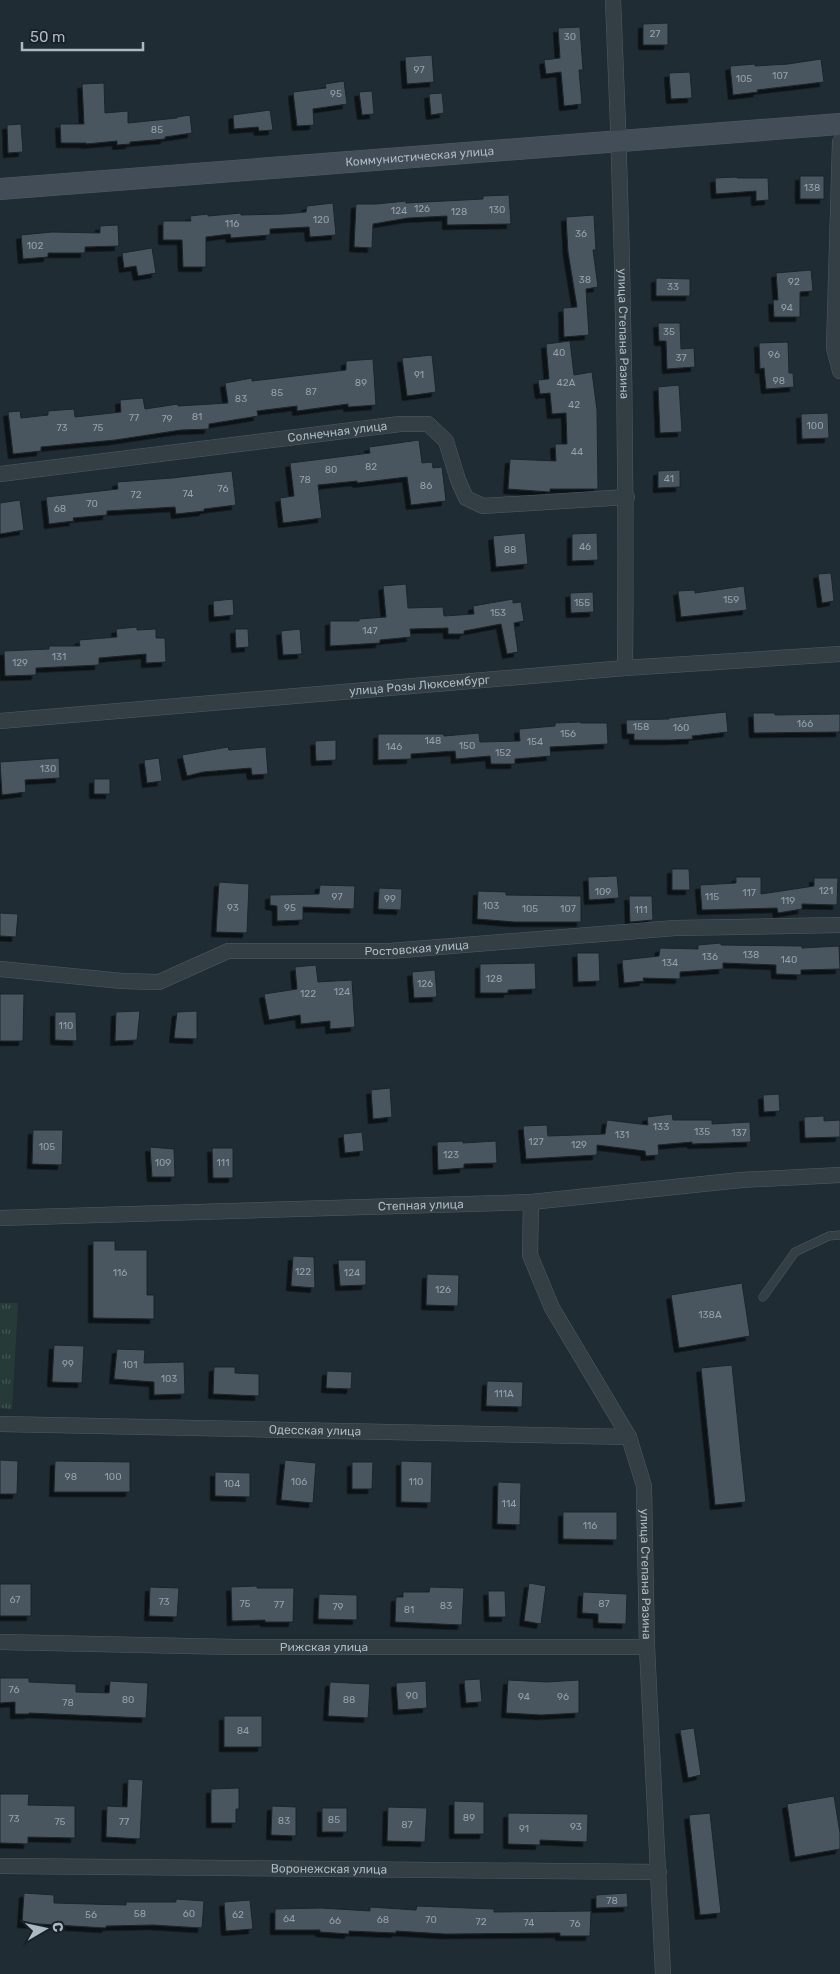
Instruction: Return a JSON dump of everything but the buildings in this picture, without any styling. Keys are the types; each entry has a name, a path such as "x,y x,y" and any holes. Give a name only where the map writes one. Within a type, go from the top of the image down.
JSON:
{"main road":[{"name":"Коммунистическая улица","path":"0,189 840,124"}],"street":[{"name":"улица Степана Разина","path":"613,0 620,140 627,497 625,668"},
{"path":"840,142 834,348 840,371"},
{"name":"Солнечная улица","path":"0,474 400,424 428,424 446,441 458,480 466,498 483,506 627,497"},
{"name":"улица Розы Люксембург","path":"0,721 625,668 840,654"},
{"name":"Ростовская улица","path":"0,969 122,981 159,982 228,951 390,951 675,928 840,925"},
{"name":"Степная улица","path":"0,1218 531,1202 742,1180 840,1175"},
{"name":"улица Степана Разина","path":"531,1202 530,1254 552,1308 629,1437 644,1486 647,1647 663,1974"},
{"name":"Одесская улица","path":"0,1424 629,1437"},
{"name":"Рижская улица","path":"0,1642 235,1647 647,1647"},
{"name":"Воронежская улица","path":"0,1866 658,1872"}],"lane":[{"path":"763,1297 796,1252 829,1236 840,1235"}],"green space":[{"path":"0,1303 18,1303 12,1409 0,1408"}]}
